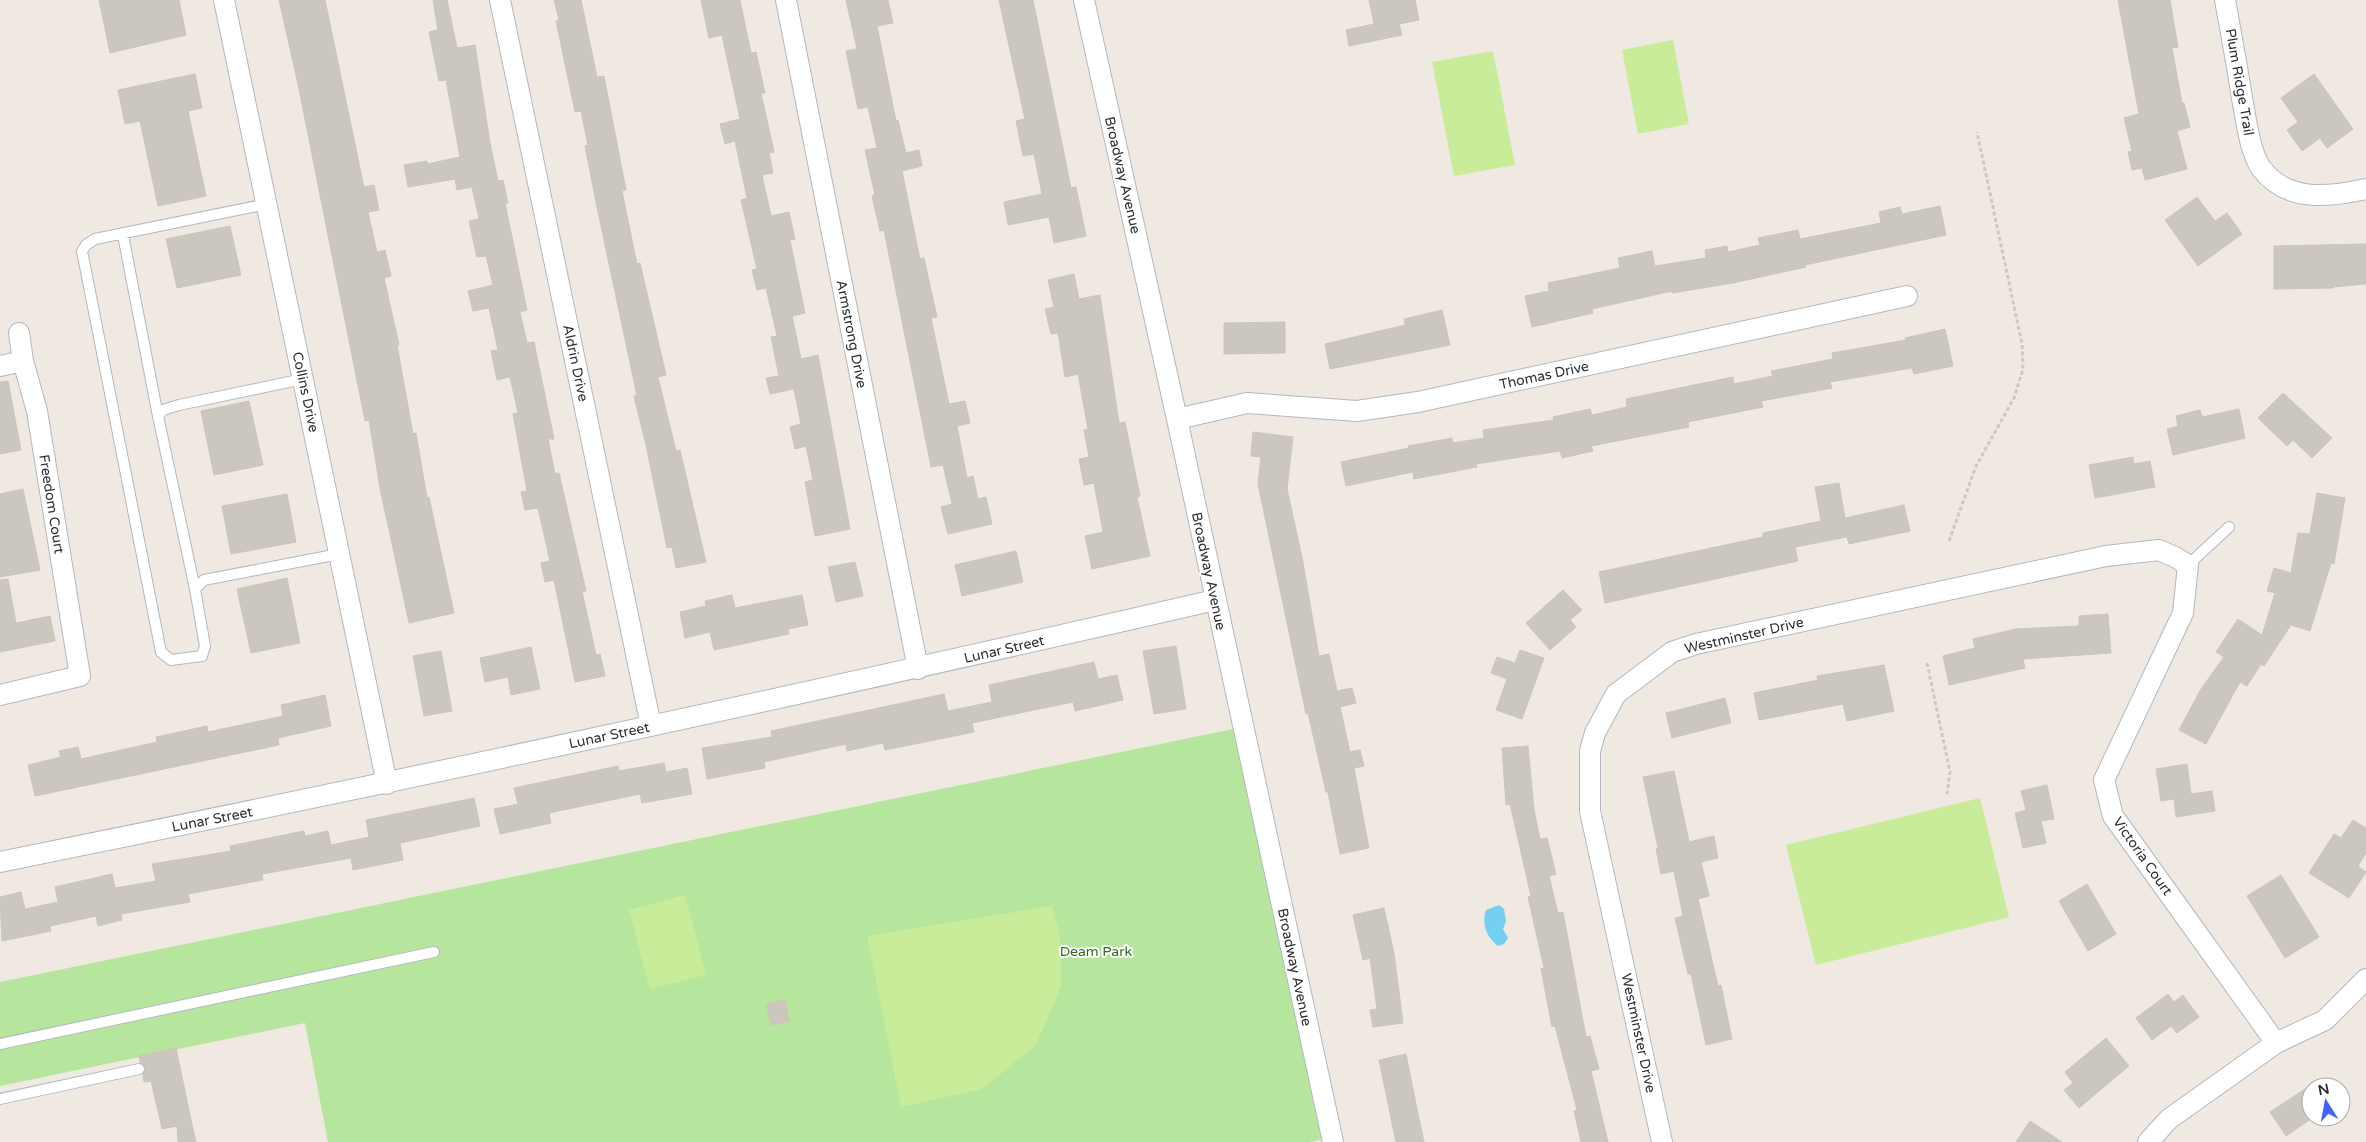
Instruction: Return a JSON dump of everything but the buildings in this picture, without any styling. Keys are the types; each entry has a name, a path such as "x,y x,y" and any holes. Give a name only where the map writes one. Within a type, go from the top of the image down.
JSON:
{"street":[{"name":"Collins Drive","path":"224,0 388,784"},
{"name":"Aldrin Drive","path":"500,0 651,726"},
{"name":"Armstrong Drive","path":"786,0 918,669"},
{"name":"Broadway Avenue","path":"1084,0 1177,419 1333,1142"},
{"name":"Plum Ridge Trail","path":"2225,0 2250,139 2261,167 2281,185 2307,196 2336,196 2366,189"},
{"name":"Thomas Drive","path":"1177,419 1247,403 1357,411 1418,402 1907,296"},
{"name":"Freedom Court","path":"0,695 80,676 37,411 23,361 19,333"},
{"path":"0,366 23,361"},
{"name":"Westminster Drive","path":"1662,1142 1590,811 1590,750 1595,733 1616,694 1672,652 1696,644 2106,556 2159,550 2188,565"},
{"name":"Victoria Court","path":"2188,565 2183,613 2104,780 2113,816 2276,1043"},
{"name":"Lunar Street","path":"0,862 388,784 918,669 1215,600"},
{"path":"2148,1142 2169,1119 2276,1043 2325,1020 2366,978"}],"lane":[{"path":"123,235 158,416 195,589 205,646 202,656 171,660 161,652 82,251 86,245 95,239 123,235 267,204"},
{"path":"158,416 163,410 179,405 303,380"},
{"path":"2188,565 2229,528"},
{"path":"195,589 204,580 339,554"},
{"path":"0,1044 434,952"},
{"path":"0,1099 139,1069"}],"path":[{"path":"1949,541 1976,466 2014,398 2023,369 2022,344 1977,132"},
{"path":"1927,663 1950,772 1947,794"}],"green space":[{"path":"1673,40 1689,124 1638,134 1622,50"},
{"path":"1493,51 1515,165 1454,176 1432,62"},
{"name":"Deam Park","path":"1243,727 1332,1137 1310,1142 328,1142 305,1023 0,1086 0,982"},
{"path":"1980,798 2009,917 1816,965 1786,845"},
{"path":"685,895 706,975 650,989 629,910"},
{"path":"1052,906 1060,937 1061,987 1036,1045 982,1089 901,1107 867,936"}],"water":[{"path":"1499,905 1504,909 1506,921 1503,929 1508,938 1504,944 1498,946 1488,935 1484,920 1486,910"}]}
